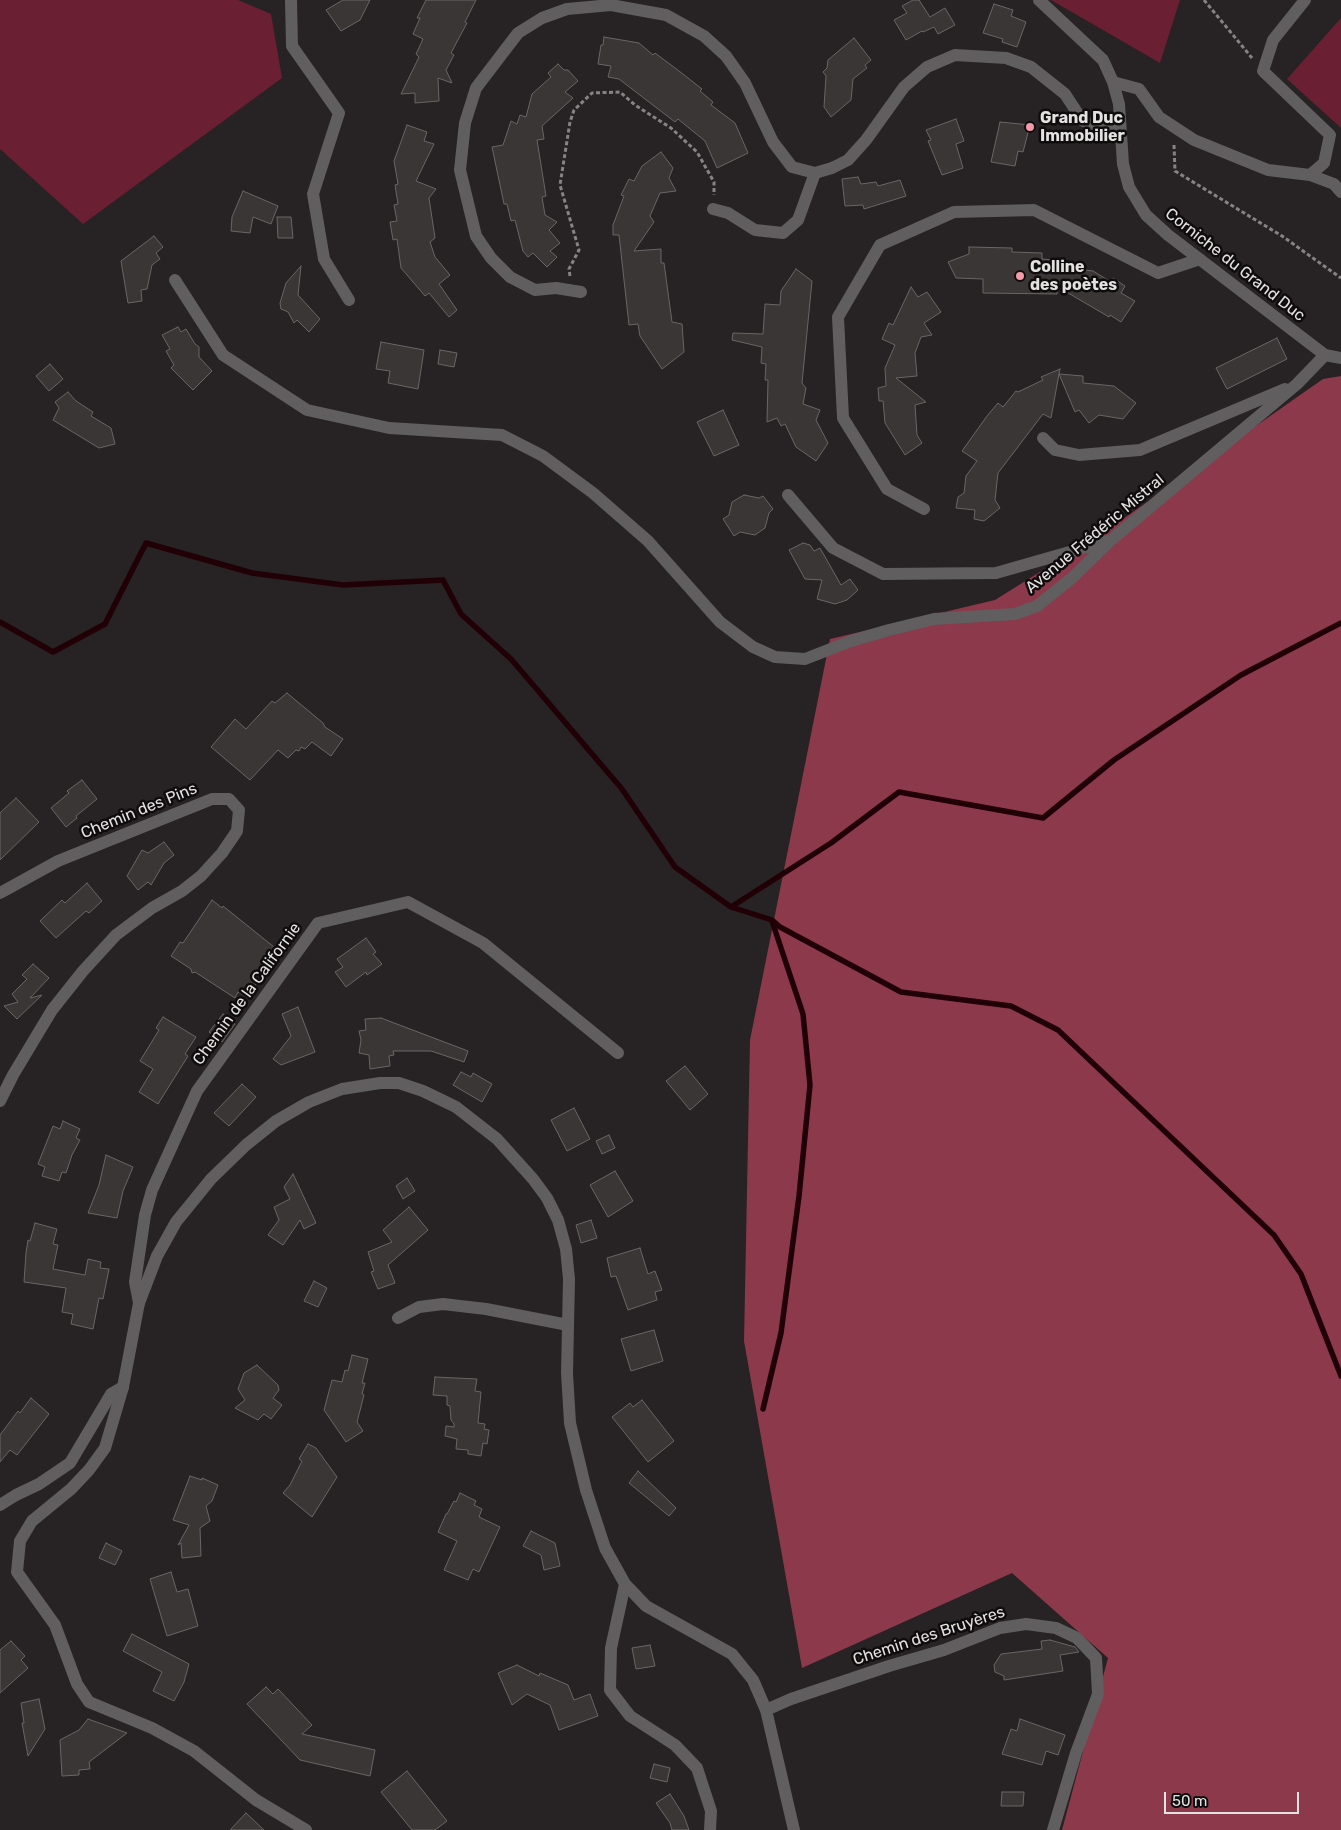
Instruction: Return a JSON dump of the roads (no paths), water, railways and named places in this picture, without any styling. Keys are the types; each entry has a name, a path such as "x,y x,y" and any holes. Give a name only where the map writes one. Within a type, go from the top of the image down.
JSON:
{"street":[{"path":"291,0 292,46 339,113 313,194 324,258 349,300"},
{"name":"Corniche du Grand Duc","path":"1039,0 1103,60 1113,82 1118,104 1123,164 1129,187 1146,215 1168,235 1325,355 1341,358"},
{"path":"1305,0 1273,40 1263,72 1330,136 1324,163 1310,175"},
{"path":"576,292 556,288 535,290 510,277 491,258 476,236 460,170 465,122 476,88 518,33 542,18 567,8 611,5 666,16 704,36 726,56 745,82 773,142 792,166 815,173 832,168 848,160 866,140 904,87 927,67 955,55 1006,58 1031,67 1065,94 1082,120 1095,127 1119,130"},
{"path":"1113,82 1139,89 1159,117 1194,140 1268,170 1310,175 1334,184 1341,192"},
{"path":"713,209 728,212 755,230 783,233 798,220 815,173"},
{"path":"924,509 887,489 843,418 838,317 880,245 954,212 1034,210 1158,273 1200,259"},
{"name":"Avenue Frédéric Mistral","path":"174,280 224,355 307,410 389,428 502,435 543,456 593,493 648,541 720,622 753,647 776,657 805,659 870,636 934,619 1015,614 1037,606 1072,578 1110,540 1297,384 1325,355"},
{"path":"1042,438 1055,450 1079,455 1140,450 1297,384"},
{"path":"788,495 833,548 883,574 996,573 1110,540"},
{"name":"Chemin des Pins","path":"0,893 58,861 212,799 228,799 240,810 237,831 222,853 201,876 152,908 116,935 83,971 52,1010 13,1075 0,1101"},
{"name":"Chemin de la Californie","path":"138,1303 135,1282 145,1215 152,1190 197,1091 318,923 408,902 482,942 618,1053"},
{"path":"306,1830 256,1800 194,1751 152,1728 89,1702 77,1684 55,1625 17,1572 20,1541 32,1521 71,1489 89,1470 105,1448 123,1387 138,1303 157,1256 176,1222 211,1179 246,1146 276,1122 309,1102 342,1089 380,1082 399,1083 423,1090 456,1107 497,1139 533,1179 547,1198 558,1220 566,1249 569,1279 567,1373 570,1422 586,1490 605,1548 625,1584 646,1606 666,1619 732,1654 753,1680 766,1710 794,1830"},
{"path":"398,1318 419,1307 443,1304 486,1309 568,1325"},
{"path":"0,1505 39,1484 70,1463 111,1394 123,1387"},
{"path":"625,1584 610,1648 610,1690 630,1716 675,1745 697,1768 711,1811 710,1830"},
{"name":"Chemin des Bruyères","path":"766,1710 791,1699 889,1666 944,1650 1000,1628 1026,1624 1056,1628 1077,1638 1096,1658 1098,1694 1076,1753 1053,1830"}],"waterway":[{"path":"0,622 53,652 105,624 146,543 252,573 343,585 443,580 461,614 511,659 622,789 675,867 731,907 772,920 780,927 901,992 1011,1006 1058,1030 1274,1235 1301,1274 1341,1376"},
{"path":"731,907 831,843 899,792 1043,818 1114,760 1241,675 1341,623"},
{"path":"763,1409 781,1333 799,1196 810,1085 803,1014 772,921"}],"place":[{"name":"Grand Duc Immobilier","path":"1030,127"},
{"name":"Colline des poètes","path":"1020,276"}]}
